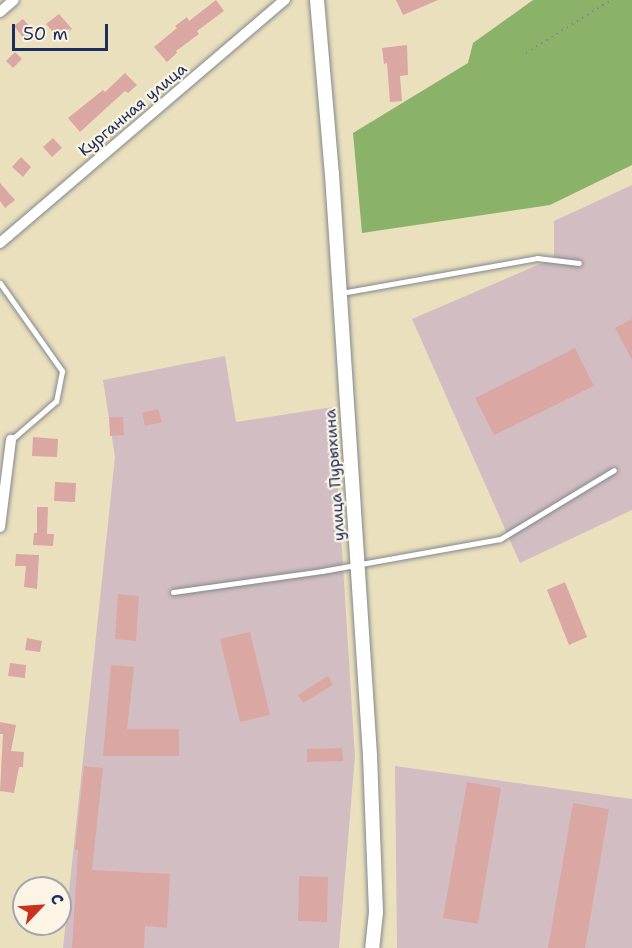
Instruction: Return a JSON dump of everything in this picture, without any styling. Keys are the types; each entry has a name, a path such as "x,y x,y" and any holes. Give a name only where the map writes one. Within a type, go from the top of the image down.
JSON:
{"street":[{"path":"0,12 14,0"},
{"name":"Курганная улица","path":"0,243 285,0"},
{"name":"улица Пурыхина","path":"318,0 340,294 372,789 376,912 372,948"},
{"path":"0,527 11,440"}],"lane":[{"path":"340,294 537,258 579,263"},
{"path":"0,283 62,371 56,401 11,440"},
{"path":"173,592 358,564 500,538 614,470"}],"path":[{"path":"526,53 611,0"}],"shaded area":[{"path":"632,185 632,510 520,563 412,319 554,258 554,221"},
{"path":"225,356 236,422 333,407 355,756 339,948 63,948 64,936 72,936 71,876 115,457 103,380"},
{"path":"395,766 632,799 632,948 397,948"}],"green space":[{"path":"533,0 632,0 632,165 550,205 362,233 353,133 468,63 473,43"}],"building":[{"path":"216,0 224,11 197,31 199,34 176,51 177,53 167,62 154,47 177,28 175,26 187,17 189,21"},
{"path":"396,0 438,0 403,15"},
{"path":"59,14 72,29 59,39 46,24"},
{"path":"23,19 35,33 26,41 14,26"},
{"path":"407,45 408,75 400,76 402,101 390,102 387,63 384,64 382,48"},
{"path":"15,52 22,59 13,68 6,61"},
{"path":"125,73 137,85 128,93 125,91 80,132 68,118 103,90 105,92"},
{"path":"53,138 62,148 52,157 43,147"},
{"path":"21,157 31,167 23,177 12,167"},
{"path":"0,183 15,200 5,208 0,201"},
{"path":"632,319 632,360 615,328"},
{"path":"575,348 594,386 494,435 475,398"},
{"path":"158,409 162,422 145,426 142,413"},
{"path":"109,417 123,417 124,435 110,436"},
{"path":"33,437 58,439 57,457 32,456"},
{"path":"55,482 76,483 75,502 54,501"},
{"path":"37,507 48,507 47,534 54,534 53,546 33,545 34,533 37,533"},
{"path":"16,554 39,555 37,589 24,587 26,566 15,566"},
{"path":"565,582 587,637 569,645 547,590"},
{"path":"118,594 139,596 136,641 115,639"},
{"path":"250,632 270,715 240,722 220,639"},
{"path":"27,638 42,641 40,652 25,650"},
{"path":"10,663 26,665 25,678 8,676"},
{"path":"111,665 134,667 127,729 179,729 179,756 103,756"},
{"path":"328,676 333,685 303,703 298,695"},
{"path":"0,722 16,725 11,751 24,752 23,767 19,767 14,793 0,791 3,734 0,734"},
{"path":"342,748 343,761 307,762 307,749"},
{"path":"84,766 103,768 92,870 170,874 167,928 145,926 144,948 72,948 78,850 75,850"},
{"path":"467,782 501,788 478,924 443,918"},
{"path":"573,803 609,809 585,948 548,948"},
{"path":"299,876 328,877 327,922 298,921"}]}
